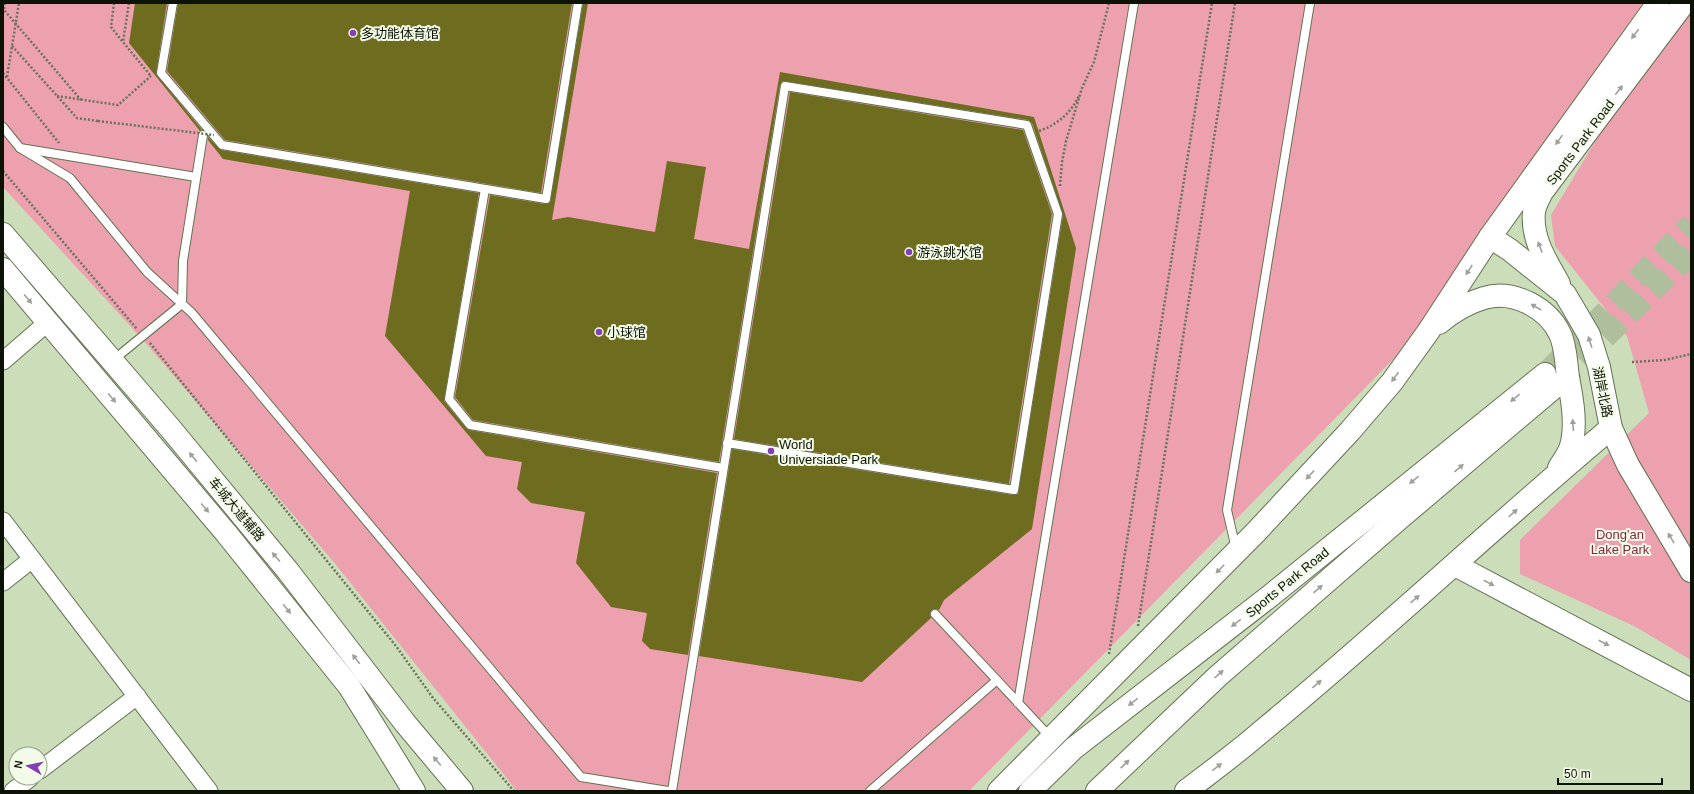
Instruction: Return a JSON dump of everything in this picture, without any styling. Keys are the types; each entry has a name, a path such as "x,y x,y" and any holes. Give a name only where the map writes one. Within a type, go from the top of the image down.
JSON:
{"street":[{"name":"Sports Park Road","path":"999,791 1104,683 1133,656 1236,552 1350,432 1392,382 1428,332 1490,237 1658,3"},
{"name":"Sports Park Road","path":"1565,294 1540,250 1534,229 1534,211 1539,198 1555,174 1684,3"},
{"name":"车城大道辅路","path":"3,234 170,428 288,571 405,723 462,791"},
{"name":"湖岸北路","path":"1490,237 1510,250 1565,294 1588,336 1599,367 1611,428 1628,465 1691,571"},
{"name":"车城大道辅路","path":"3,269 226,533 349,686 414,791"},
{"path":"1428,332 1465,305 1485,297 1504,296 1520,300 1535,305 1546,313 1555,324 1561,336 1571,395 1574,433 1571,448 1556,474"},
{"path":"3,361 48,322"},
{"name":"Sports Park Road","path":"1030,791 1074,748 1551,379 1400,518 1218,676 1097,791"},
{"path":"1186,791 1262,732 1455,565 1556,474 1611,428"},
{"path":"3,521 209,791"},
{"path":"3,582 32,559"},
{"path":"1455,565 1691,690"},
{"path":"48,764 137,696"}],"lane":[{"path":"173,3 161,73 222,145 546,199 578,3"},
{"path":"1018,704 1134,3"},
{"path":"1236,552 1227,510 1310,3"},
{"path":"672,791 727,443 785,86 1027,125 1058,214 1014,490 727,443"},
{"path":"3,127 20,148 70,178 147,272 192,313 582,777 668,791"},
{"path":"112,361 182,304 183,261 203,135"},
{"path":"20,148 196,177"},
{"path":"485,188 449,399 470,425 723,468"},
{"path":"935,614 1051,738"},
{"path":"870,791 997,680"}],"path":[{"path":"5,3 4,10 81,100"},
{"path":"7,78 19,3"},
{"path":"114,3 111,27 123,42"},
{"path":"1039,132 1050,128 1072,109 1094,62 1109,3"},
{"path":"1104,683 1212,3"},
{"path":"1133,656 1235,3"},
{"path":"12,46 77,118 214,135"},
{"path":"3,73 69,156"},
{"path":"57,96 118,105 151,76"},
{"path":"1060,189 1062,162 1066,141 1082,88"},
{"path":"3,171 143,336 396,646 433,698 514,791"},
{"path":"1632,362 1665,360 1691,354"}],"green space":[{"name":"World Universiade Park","path":"3,3 1643,3 1496,209 1415,337 969,791 517,791 333,561 144,341 3,187"},
{"name":"Dong'an Lake Park","path":"1691,4 1691,660 1636,627 1520,574 1520,540 1649,413 1627,336 1555,246 1551,215 1620,100"}],"building":[{"path":"135,3 167,3 156,74 202,130 200,131 129,43"},
{"path":"178,3 572,3 541,193 225,140 167,71"},
{"path":"583,3 588,3 552,220 568,217 655,232 667,161 706,167 694,239 749,249 780,72 1034,117 1076,248 1032,529 944,600 939,610 932,610 930,613 931,618 862,682 699,656 732,449 1013,495 1018,494 1063,215 1032,123 1028,120 783,81 780,85 719,462 473,420 455,397 490,195 545,204 550,202"},
{"name":"游泳跳水馆","path":"790,92 1023,130 1052,214 1009,484 734,439"},
{"path":"208,137 221,150 479,193 444,401 469,430 717,473 688,655 650,649 642,641 647,613 611,607 576,563 585,512 531,503 517,489 522,462 486,456 385,336 410,191 223,159 208,140"}],"tunnel":[{"path":"1545,374 1691,224"},
{"path":"1558,384 1691,253"}],"place":[{"name":"多功能体育馆","path":"353,33"},
{"name":"游泳跳水馆","path":"909,252"},
{"name":"小球馆","path":"599,332"},
{"name":"World Universiade Park","path":"771,451"}]}
